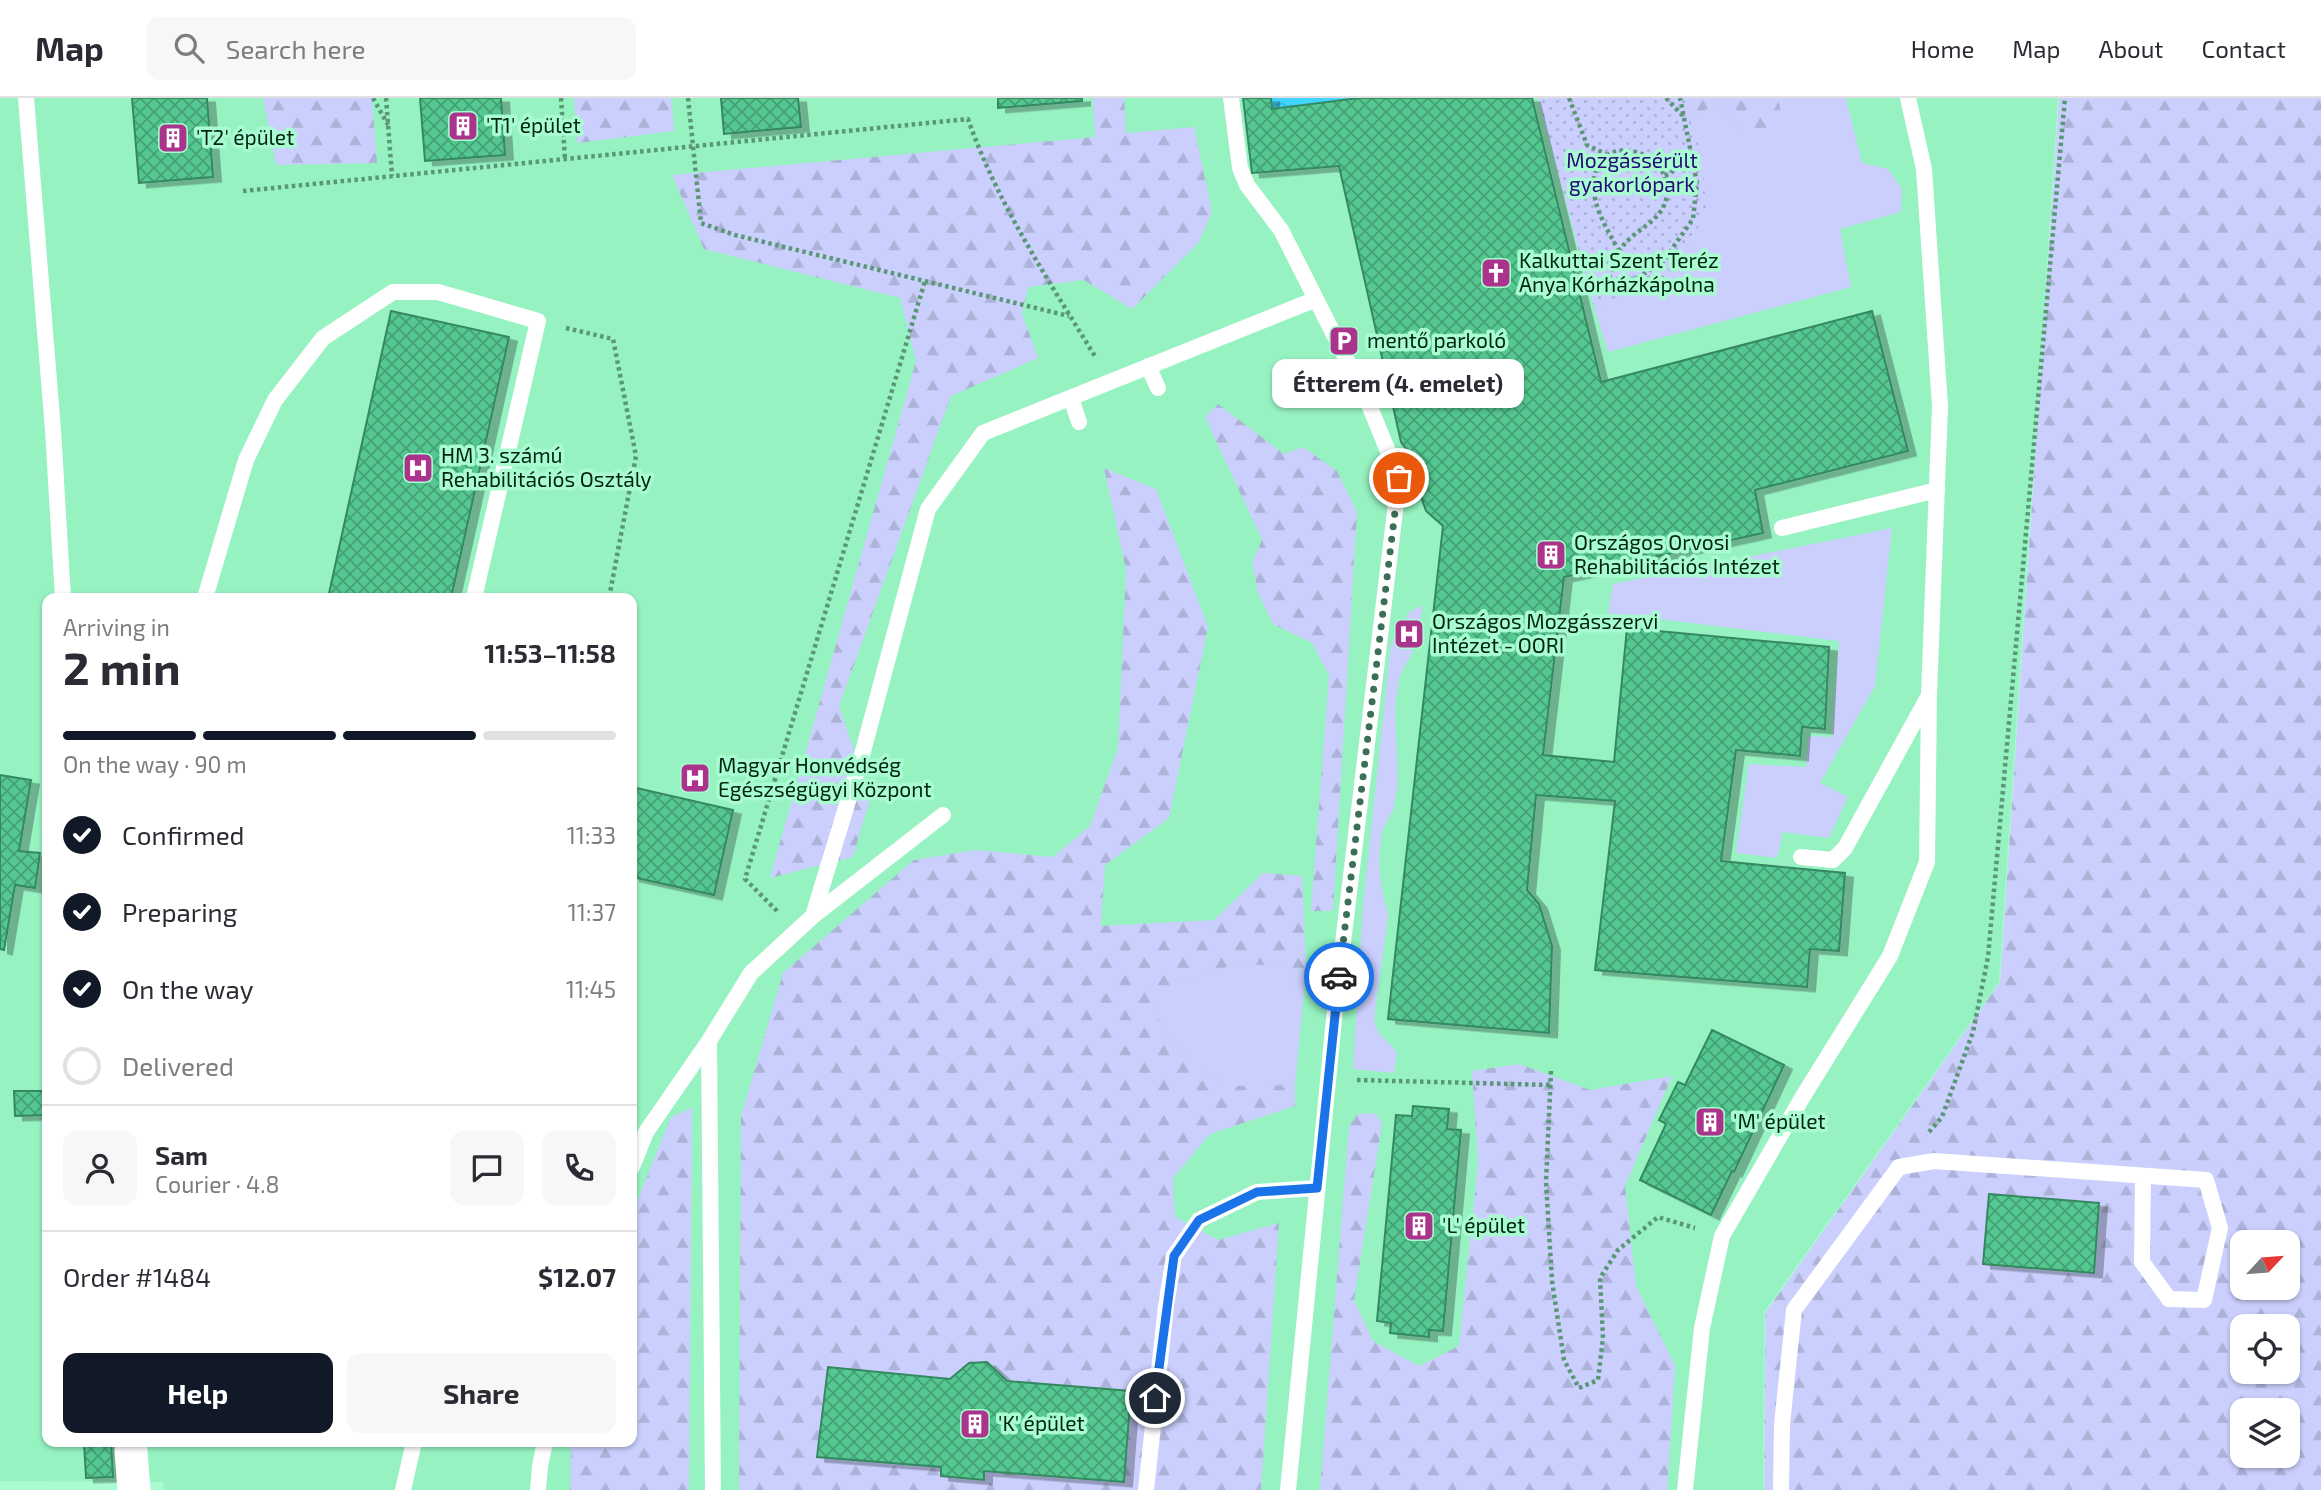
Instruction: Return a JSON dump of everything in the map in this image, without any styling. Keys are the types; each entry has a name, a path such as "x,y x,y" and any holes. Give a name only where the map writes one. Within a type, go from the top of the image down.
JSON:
{"street":[{"path":"130,1447 134,1490"}],"lane":[{"path":"26,98 63,593"},
{"path":"1231,98 1240,168 1247,185 1281,230 1314,300 1367,400 1399,478 1371,694 1328,1079 1288,1490"},
{"path":"1685,1490 1702,1328 1721,1236 1890,956 1927,862 1929,695 1940,406 1924,169 1908,98"},
{"path":"206,593 246,460 275,400 323,338 393,292 438,292 538,321 475,593"},
{"path":"813,916 862,755 928,509 983,433 1314,300"},
{"path":"1148,366 1158,388"},
{"path":"1071,398 1079,422"},
{"path":"1782,528 1937,490"},
{"path":"1801,857 1833,860 1845,848 1929,695"},
{"path":"637,1154 646,1132 709,1041 751,974 813,916 943,816"},
{"path":"709,1041 713,1490"},
{"path":"1781,1490 1782,1424 1794,1310 1899,1167 1934,1161 2206,1180 2220,1228 2204,1300 2169,1299 2142,1262 2143,1176"},
{"path":"1146,1490 1163,1329 1174,1256 1199,1220 1257,1192 1317,1188"},
{"path":"403,1490 413,1447"},
{"path":"538,1490 544,1447"}],"path":[{"path":"373,98 388,126"},
{"path":"386,98 392,176"},
{"path":"561,98 565,159"},
{"path":"688,98 701,223 735,235 1070,316"},
{"path":"1569,98 1587,145 1608,155"},
{"path":"1666,98 1684,117"},
{"path":"1619,251 1603,224 1594,188 1596,169 1608,155 1626,150 1646,154 1658,164 1665,176 1667,193 1661,212 1649,226 1637,230 1619,251 1608,280 1635,279 1662,263 1693,219 1697,183 1680,98"},
{"path":"1899,1167 1942,1116 1973,1032 1988,957 2065,98"},
{"path":"243,191 968,119 984,164 1032,254 1110,380"},
{"path":"1665,176 1692,159"},
{"path":"797,931 745,879 925,281"},
{"path":"538,321 613,339 636,456 610,593"},
{"path":"1551,1070 1546,1182 1552,1281 1564,1360 1579,1388 1598,1380 1603,1338 1600,1279 1618,1250 1658,1217 1721,1236"},
{"path":"1328,1079 1551,1085"}],"shaded area":[{"name":"Országos Mozgásszervi Intézet - OORI","path":"0,98 2058,98 1999,982 1764,1312 1763,1490 164,1490 163,1482 0,1481"}],"green space":[{"path":"263,98 372,98 377,163 276,165"},
{"path":"574,98 671,98 674,131 577,143"},
{"path":"1093,98 1124,98 1126,133 1194,127 1212,212 1199,242 1132,309 1084,280 1028,287 1022,314 1038,358 951,396 839,706 870,798 853,857 770,878 916,361 900,298 704,249 672,175 1095,137"},
{"name":"Mozgássérült gyakorlópark","path":"1538,98 1686,98 1702,156 1706,207 1690,247 1670,274 1594,307"},
{"path":"1686,98 1775,98 1779,102 1781,114 1778,128 1759,138 1741,130 1723,110 1714,105 1689,116"},
{"path":"1775,98 1846,98 1862,163 1888,169 1902,189 1901,212 1840,229 1851,287 1608,352 1594,307 1670,274 1702,156 1689,116 1714,105 1723,110 1741,130 1779,102"},
{"path":"2059,98 2321,98 2321,1490 1764,1490 1765,1313 2000,982"},
{"path":"1218,404 1284,454 1303,447 1337,471 1357,512 1333,911 1311,911 1329,675 1312,643 1273,624 1258,593 1252,562 1262,540 1205,417"},
{"path":"1104,468 1156,489 1208,627 1169,818 1105,865 1101,926 1214,920 1263,873 1302,876 1306,969 1239,963 1149,992 1166,1038 1230,1086 1295,1085 1295,1106 1210,1134 1173,1178 1175,1217 1218,1240 1279,1223 1261,1490 739,1490 741,1116 783,973 914,860 975,850 1053,857 1090,826 1118,748 1126,570"},
{"path":"1892,528 1875,686 1820,783 1848,797 1829,838 1783,832 1777,858 1736,853 1749,764 1806,767 1809,736 1832,737 1839,641 1608,613 1613,584"},
{"path":"1423,606 1412,653 1400,675 1395,705 1398,783 1393,810 1382,831 1379,859 1381,885 1388,915 1374,1019 1378,1032 1397,1052 1394,1073 1353,1069 1363,907 1391,643 1410,611"},
{"path":"1239,963 1306,969 1295,1085 1230,1087 1166,1038 1149,992"},
{"path":"1519,1064 1590,1090 1672,1076 1625,1186 1636,1286 1675,1366 1667,1490 1320,1490 1349,1126 1358,1114 1375,1113 1382,1123 1354,1300 1373,1341 1419,1366 1459,1346 1478,1164 1472,1071"},
{"path":"692,1108 689,1490 570,1490 571,1447 637,1447 637,1202 671,1117"}],"water":[{"path":"1271,98 1359,98 1272,109"}],"building":[{"name":"'T2' épület","path":"132,98 207,98 213,177 139,183"},
{"name":"'T1' épület","path":"420,98 501,98 505,155 425,161"},
{"path":"721,98 798,98 801,127 724,134"},
{"path":"998,98 1082,98 1082,101 998,108"},
{"name":"Országos Orvosi Rehabilitációs Intézet","path":"1243,98 1271,98 1272,109 1359,98 1532,98 1601,382 1872,311 1908,451 1755,490 1763,533 1564,577 1543,755 1614,762 1627,628 1829,647 1825,729 1802,727 1800,756 1736,750 1721,861 1845,873 1839,951 1810,949 1807,987 1595,970 1615,801 1536,795 1527,890 1539,904 1552,946 1549,1033 1388,1019 1443,526 1426,511 1419,491 1422,470 1401,442 1339,166 1252,173"},
{"name":"HM 3. számú Rehabilitációs Osztály","path":"391,311 509,337 452,593 329,593"},
{"path":"0,775 31,780 19,851 40,853 35,888 15,885 4,950 0,949"},
{"path":"637,788 733,810 714,895 637,878"},
{"name":"'M' épület","path":"1712,1030 1784,1065 1711,1215 1640,1180 1666,1124 1659,1120 1678,1082 1685,1085"},
{"path":"14,1091 42,1091 42,1115 15,1116"},
{"name":"'L' épület","path":"1413,1106 1449,1109 1447,1129 1461,1130 1443,1331 1429,1330 1429,1337 1390,1333 1391,1323 1377,1321 1396,1115 1412,1116"},
{"path":"1989,1194 2099,1203 2094,1273 1983,1264"},
{"name":"'K' épület","path":"987,1362 1007,1381 1131,1391 1124,1482 984,1471 984,1480 941,1476 941,1467 817,1457 828,1367 950,1379 969,1363"},
{"path":"84,1447 111,1447 113,1477 86,1478"}],"way so far":[{"path":"1339,977 1399,478"}],"place":[{"name":"'T1' épület","path":"463,126"},
{"name":"'T2' épület","path":"173,138"},
{"name":"Kalkuttai Szent Teréz Anya Kórházkápolna","path":"1496,273"},
{"name":"mentő parkoló","path":"1344,341"},
{"name":"HM 3. számú Rehabilitációs Osztály","path":"418,468"},
{"name":"Étterem (4. emelet)","path":"1399,478"},
{"name":"Országos Orvosi Rehabilitációs Intézet","path":"1551,555"},
{"name":"Országos Mozgásszervi Intézet - OORI","path":"1409,634"},
{"name":"Magyar Honvédség Egészségügyi Központ","path":"695,778"},
{"name":"'M' épület","path":"1710,1122"},
{"name":"'L' épület","path":"1419,1226"},
{"name":"'K' épület","path":"975,1424"}],"route":[{"path":"1155,1398 1174,1256 1199,1220 1257,1192 1317,1188 1339,977"}]}
